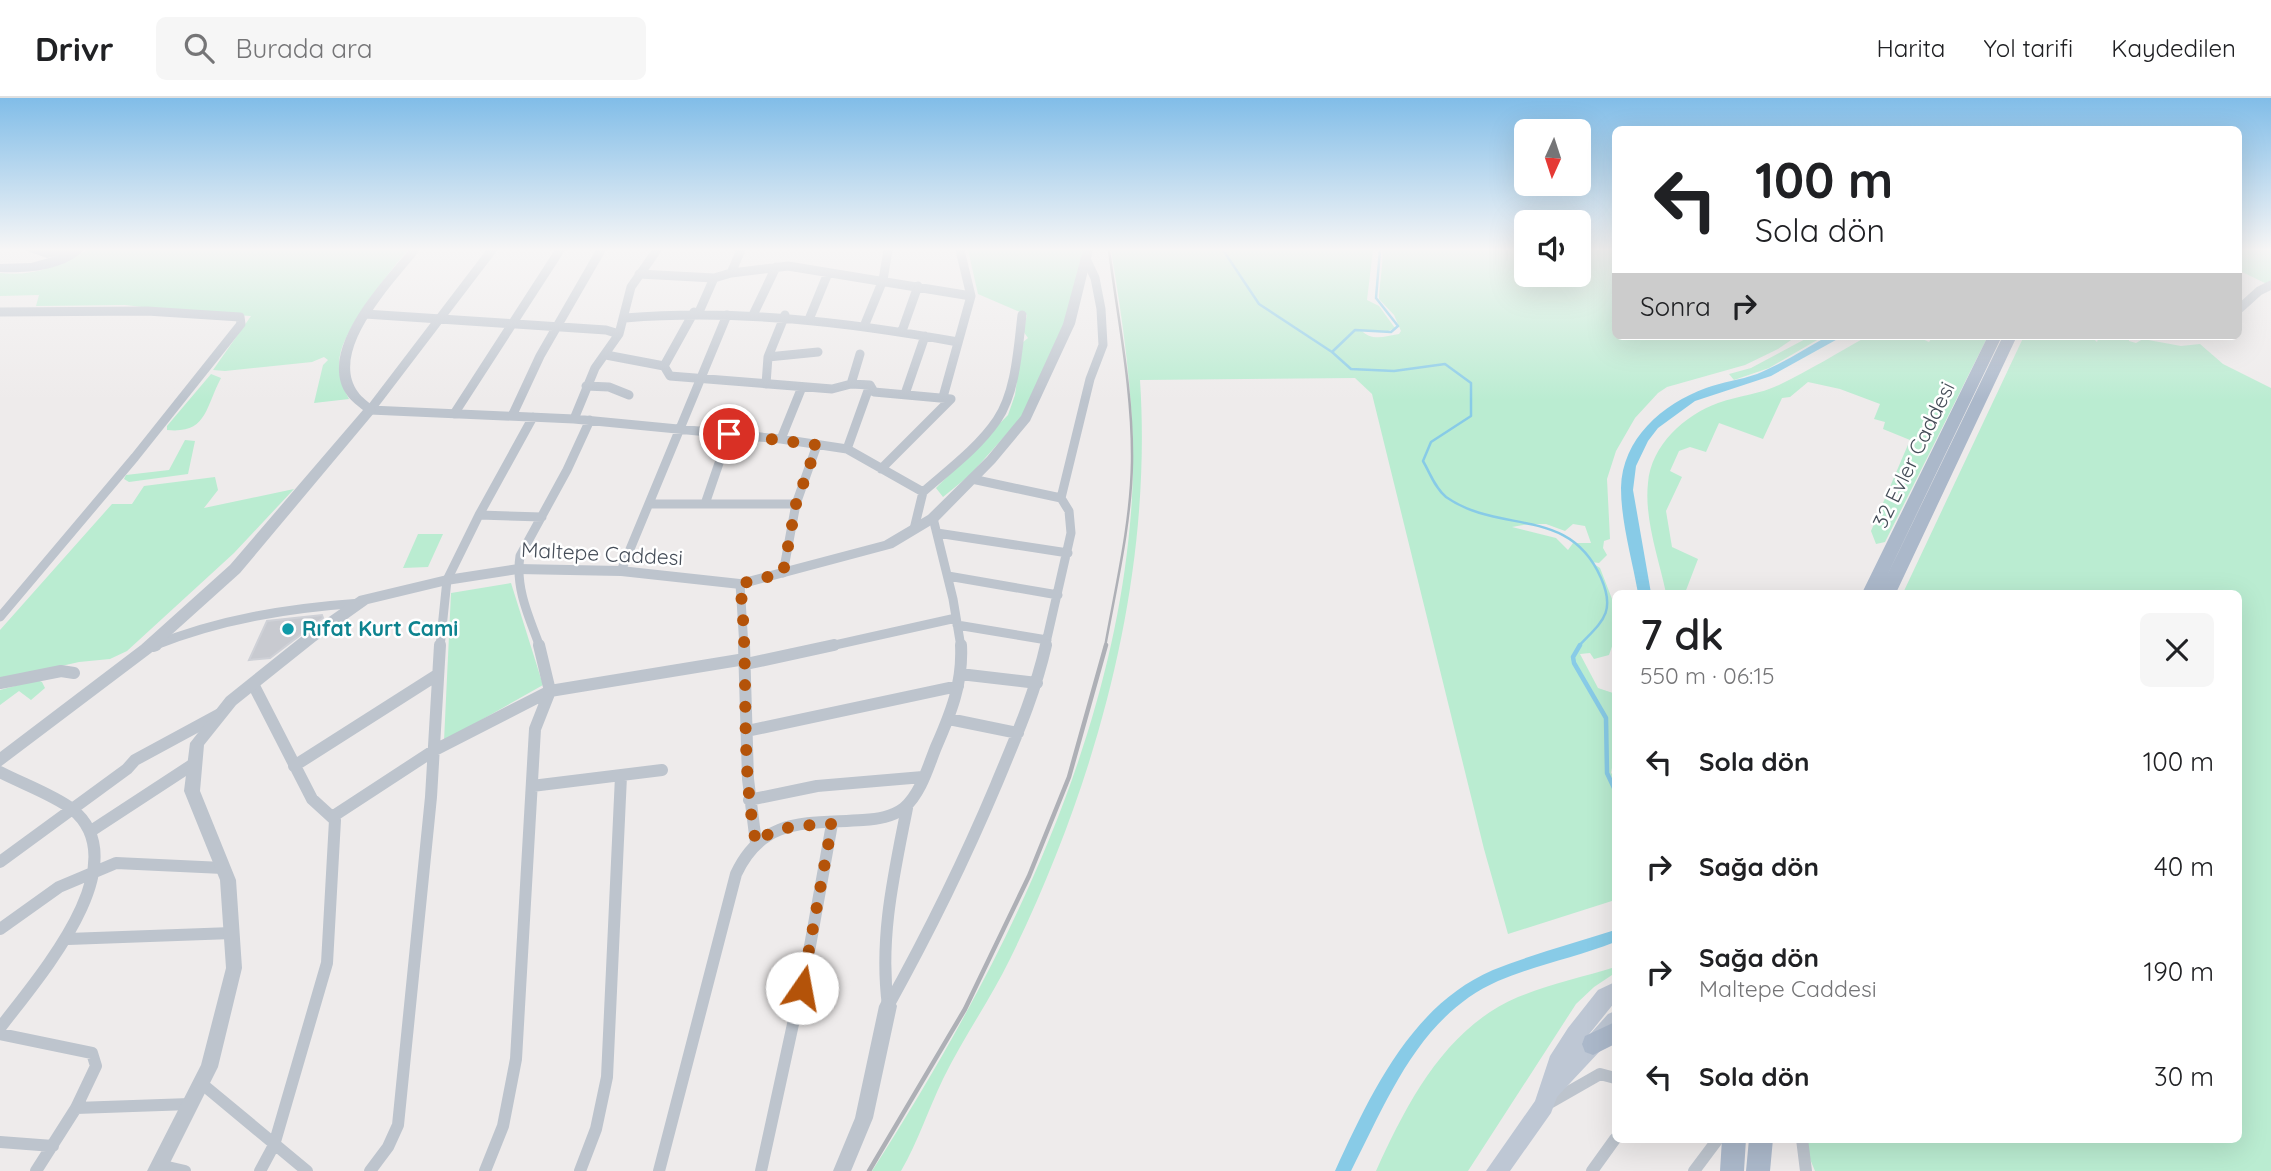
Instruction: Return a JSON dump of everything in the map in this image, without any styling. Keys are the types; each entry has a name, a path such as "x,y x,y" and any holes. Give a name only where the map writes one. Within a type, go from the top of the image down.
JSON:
{"main road":[{"name":"32 Evler Caddesi","path":"1871,590 1993,340"},
{"name":"32 Evler Caddesi","path":"1888,590 2008,340"},
{"path":"1547,1098 1557,1063 1575,1035 1605,997 1612,993"},
{"path":"1497,1171 1547,1098 1612,1024"},
{"path":"1593,1044 1612,1034"},
{"path":"1732,1171 1734,1143"},
{"path":"1758,1171 1760,1143"}],"street":[{"path":"376,300 365,314 345,352 345,375 356,401 370,410 590,420 781,439 848,449 923,492"},
{"path":"0,761 146,649 235,569 370,410 456,300"},
{"path":"454,414 528,300"},
{"path":"512,416 531,374 572,300"},
{"path":"574,419 595,368 619,334 628,300"},
{"path":"664,366 702,300"},
{"path":"754,313 760,300"},
{"path":"810,317 817,300"},
{"path":"865,324 875,300"},
{"path":"902,331 913,300"},
{"path":"943,397 970,300"},
{"name":"Maltepe Caddesi","path":"157,1168 209,1067 234,968 228,880 192,791 197,743 222,713 311,637 361,603 447,580 518,569 621,571 740,584 888,545 933,518 1026,418 1069,324 1075,300"},
{"path":"842,1171 864,1118 888,1006 922,944 977,830 1037,683 1071,533 1069,511 1061,498 1090,379 1103,345 1100,300"},
{"path":"0,312 146,311 240,317 241,324 135,457 0,617"},
{"path":"625,318 696,312 785,315 865,324 958,342"},
{"path":"365,314 557,327 619,334"},
{"path":"621,571 650,505 696,379 727,315"},
{"path":"766,384 768,357 785,315"},
{"path":"914,529 923,492 954,465 996,421 1004,407 1022,315"},
{"path":"905,394 925,336"},
{"path":"768,357 818,352"},
{"path":"850,384 860,354"},
{"path":"606,355 664,366 670,376 696,379 832,389 850,384 870,385"},
{"path":"870,385 874,392 951,399 881,469"},
{"path":"848,449 870,385"},
{"path":"586,386 609,387 629,395"},
{"path":"781,439 802,387"},
{"path":"370,1171 388,1147 398,1125 413,992 437,674 447,580 533,417"},
{"path":"485,1171 503,1126 516,1059 535,729 550,691 542,653 521,596 518,569 520,556 590,420"},
{"path":"705,504 729,434"},
{"path":"783,573 796,504 817,445"},
{"path":"972,479 1061,498"},
{"path":"650,505 796,504"},
{"path":"479,515 542,517"},
{"path":"888,1006 883,981 886,925 907,808 949,719 959,680 957,622 933,518"},
{"path":"937,533 1068,552"},
{"path":"948,576 1058,595"},
{"path":"740,584 746,662 749,800 756,843"},
{"path":"146,649 177,636 274,610 361,603"},
{"path":"332,817 433,751 550,691 746,662 957,622 1047,640"},
{"path":"0,683 61,671 74,673"},
{"path":"294,766 437,674"},
{"path":"747,731 959,680 1037,683"},
{"path":"253,684 312,799 335,820 327,963 274,1145 260,1171"},
{"path":"0,862 127,769 135,760 222,713"},
{"path":"949,719 1018,733"},
{"path":"91,831 195,763"},
{"path":"532,786 662,770"},
{"path":"0,772 72,809 91,831 97,855 68,939 0,1028"},
{"path":"580,1171 596,1129 607,1077 621,776"},
{"path":"749,800 817,786 923,777"},
{"path":"659,1171 736,874 747,852 764,836 781,828 894,816 907,808"},
{"path":"761,1171 805,970 832,824"},
{"path":"0,929 59,887 116,863 223,868"},
{"path":"68,939 232,933"},
{"path":"0,1034 92,1053 96,1066 76,1108 36,1171"},
{"path":"1547,1098 1600,1074 1612,1077"},
{"path":"201,1083 307,1171"},
{"path":"76,1108 190,1104"},
{"path":"0,1142 52,1146"},
{"path":"1592,1171 1612,1143"},
{"path":"1694,1171 1715,1143"},
{"path":"1802,1143 1806,1171"},
{"path":"157,1168 185,1171"}],"green space":[{"path":"38,300 369,300 341,351 339,370 349,399 314,403 323,365 328,360 324,357 312,362 213,370 251,316 125,305 36,306"},
{"path":"992,300 1072,300 1068,318 1021,418 970,475 943,497 936,488 1008,415 1015,395 1022,343 1028,338 1023,331 1027,315"},
{"path":"1118,300 1367,300 1379,306 1395,328 1388,331 1361,330 1370,336 1379,337 1399,334 1401,331 1394,315 1380,300 1612,300 1612,340 1791,340 1745,365 1667,387 1635,418 1616,451 1607,479 1610,539 1604,541 1603,548 1607,555 1599,563 1591,562 1600,568 1612,599 1612,646 1609,655 1594,659 1590,653 1580,654 1598,688 1612,693 1612,901 1508,934 1484,849 1372,394 1355,378 1140,380 1142,455 1128,604 1093,750 1069,821 1010,959 951,1064 901,1171 872,1171 962,1021 1003,942 1040,862 1072,780 1098,696 1118,611 1132,490 1130,387","holes":["1546,524 1565,531 1573,524 1585,526 1591,543 1573,543 1568,550 1556,538 1512,527"]},
{"path":"1804,340 1817,340 1769,368 1734,380 1729,374 1751,368"},
{"path":"1861,340 1986,340 1885,542 1876,544 1871,531 1910,440 1883,429 1885,422 1874,419 1880,404 1840,389 1808,382 1790,397 1782,398 1763,439 1719,423 1706,452 1690,447 1679,451 1670,471 1682,477 1666,511 1672,547 1698,559 1686,590 1665,590 1650,525 1647,497 1651,469 1663,444 1682,424 1706,408 1764,391"},
{"path":"2022,340 2129,340 2136,343 2148,340 2181,346 2200,344 2223,364 2271,388 2271,1171 1815,1171 1806,1143 2242,1143 2242,590 1904,590"},
{"path":"211,374 221,378 203,417 190,428 167,430 167,426"},
{"path":"185,440 195,441 188,474 129,482 124,479 126,475 169,470"},
{"path":"215,477 218,490 204,508 294,489 234,553 127,651 110,659 79,662 0,680 0,630 112,504 132,504 144,486"},
{"path":"418,534 443,534 428,567 403,568"},
{"path":"511,583 543,685 444,741 451,593"},
{"path":"37,680 42,682 45,688 31,700 19,691 0,705 0,690"},
{"path":"1612,968 1612,975 1576,1004 1468,1171 1376,1171 1415,1094 1449,1048 1469,1028 1492,1011 1518,997"}],"water":[{"path":"1821,340 1836,340 1771,376 1695,401 1658,428 1648,441 1636,466 1633,490 1650,590 1637,590 1621,501 1623,470 1637,439 1647,426 1674,403 1712,386 1757,374"},
{"path":"1612,931 1612,943 1498,981 1471,996 1447,1015 1409,1062 1393,1088 1351,1171 1335,1171 1379,1083 1416,1029 1439,1005 1464,986 1493,970"}],"building":[{"name":"Rıfat Kurt Cami","path":"322,615 323,618 270,658 249,660 267,621"}],"waterway":[{"path":"1256,300 1332,352"},
{"path":"1332,352 1355,330 1391,332 1398,326 1378,300"},
{"path":"1332,352 1351,369 1394,371 1445,364 1471,383 1471,416 1431,442 1423,461 1446,497 1488,515 1552,530 1571,540 1587,555 1606,590 1607,609 1599,624 1578,647"},
{"path":"1580,645 1573,657 1574,663 1606,718 1607,773 1612,784"}],"railway":[{"path":"1105,647 1126,532 1132,462 1128,382 1116,300"},
{"path":"869,1171 965,1009 1029,876 1069,777 1106,645"}],"place":[{"name":"Rıfat Kurt Cami","path":"288,629"}],"route":[{"path":"729,434 817,445 796,504 783,573 740,584 744,620 749,809 756,843 781,828 832,824 802,988"}]}
